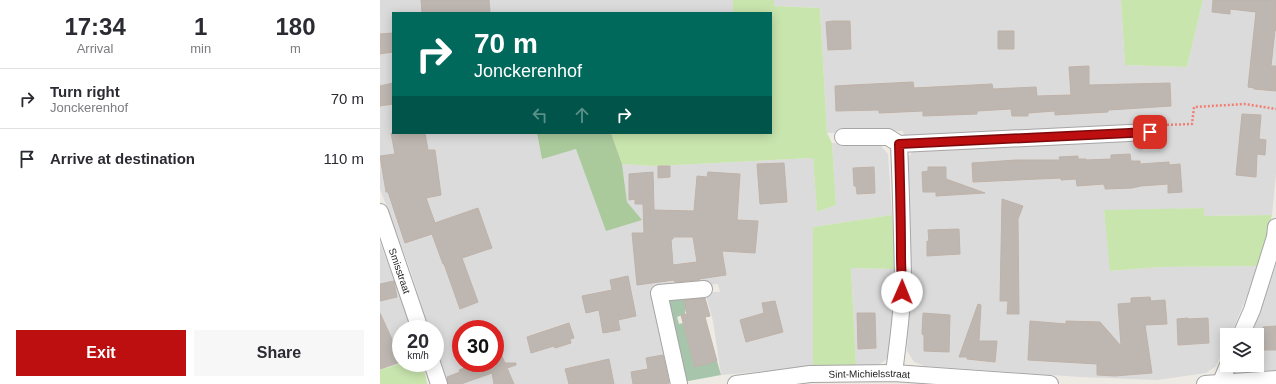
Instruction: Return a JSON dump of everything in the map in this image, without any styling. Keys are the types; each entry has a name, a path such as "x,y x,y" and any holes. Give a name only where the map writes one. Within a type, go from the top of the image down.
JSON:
{"street":[{"path":"843,137 888,137 899,144 1150,132"},
{"path":"894,373 900,322 903,276 901,262 902,204 899,144"},
{"name":"Smisstraat","path":"380,212 417,320"},
{"path":"1244,328 1252,310 1275,237 1276,227"},
{"path":"679,384 659,293 704,289"},
{"path":"435,372 439,384"},
{"path":"1221,382 1225,372"},
{"name":"Sint-Michielsstraat","path":"736,384 810,374 894,373 1050,384"},
{"path":"1205,384 1276,379"}],"path":[{"path":"1150,132 1158,131 1163,124 1192,124 1194,107 1245,104 1276,109"}],"shaded area":[{"path":"380,0 733,0 733,12 392,12 392,134 537,134 542,158 576,149 627,202 622,164 655,166 813,158 817,212 836,205 832,143 881,146 888,154 892,215 813,227 813,367 721,375 713,321 705,292 720,292 718,284 652,289 674,384 446,384 442,372 444,372 444,320 426,320 410,269 380,189"},
{"path":"774,0 1121,0 1125,65 1187,67 1203,0 1276,0 1276,174 1272,215 1203,216 1204,208 1104,211 1111,271 1160,267 1259,266 1234,328 1220,328 1220,358 1216,366 1206,373 1157,380 1080,377 925,366 914,362 907,351 911,233 906,165 909,156 913,151 1138,140 1143,151 1159,150 1158,123 904,136 903,131 827,133 820,8 773,6"},
{"path":"380,242 409,320 392,320 392,366 380,370"},
{"path":"1276,265 1276,370 1264,371 1264,328 1253,328"},
{"path":"851,268 896,269 890,349 886,360 876,366 856,365"}],"green space":[{"path":"733,0 774,0 774,6 820,8 827,133 832,143 836,205 817,212 813,158 655,166 622,164 611,134 772,134 772,12 733,12"},
{"path":"1121,0 1203,0 1187,67 1125,65"},
{"path":"537,134 611,134 622,164 627,202 642,220 606,231 576,149 542,159"},
{"path":"1204,208 1204,216 1272,215 1259,266 1160,267 1110,271 1104,210"},
{"path":"892,215 896,269 851,268 856,365 813,367 813,227"},
{"path":"683,297 686,308 685,314 677,317 679,324 683,323 695,367 717,361 721,375 683,382 666,308 670,300"},
{"path":"392,366 392,372 425,372 427,384 380,384 380,370"}],"building":[{"path":"421,0 489,0 490,12 422,12"},
{"path":"1213,0 1276,0 1276,30 1271,66 1276,66 1276,91 1248,87 1256,12 1230,9 1230,14 1212,12"},
{"path":"850,21 851,49 828,50 826,22"},
{"path":"998,31 1014,31 1014,49 998,49"},
{"path":"392,33 392,52 380,54 380,34"},
{"path":"1089,66 1089,85 1170,83 1171,106 1055,115 1055,111 1028,113 1028,116 1012,116 1011,109 977,111 977,114 923,116 923,111 879,113 879,110 836,111 835,86 913,82 914,88 992,84 993,89 1036,87 1037,96 1071,95 1069,67"},
{"path":"392,83 392,104 380,106 380,86"},
{"path":"1242,114 1261,115 1259,139 1266,140 1265,155 1257,154 1256,177 1236,175"},
{"path":"391,133 425,134 428,150 435,150 441,195 426,198 435,223 478,208 492,248 462,258 478,302 460,309 432,234 405,243 388,192 386,192 380,156 395,154"},
{"path":"1130,154 1131,161 1140,161 1140,164 1169,162 1169,165 1180,164 1182,192 1168,193 1168,184 1105,189 1104,184 1077,186 1076,179 1061,180 1061,178 973,182 972,163 1016,160 1060,160 1059,157 1078,156 1078,159 1086,160 1111,159 1111,155"},
{"path":"784,163 787,202 760,204 757,164"},
{"path":"658,166 670,166 670,177 658,178"},
{"path":"874,167 875,193 857,194 856,186 854,186 853,168"},
{"path":"928,167 946,167 946,179 985,193 936,196 936,192 923,192 922,172 928,171"},
{"path":"653,172 654,210 694,211 697,176 707,177 708,172 740,174 737,220 758,221 755,253 722,251 726,275 699,279 700,280 675,282 674,280 637,285 632,233 644,233 643,204 635,204 635,199 629,200 629,174","holes":["673,237 693,237 697,262 673,265 671,239 673,239"]},
{"path":"1002,199 1023,206 1018,219 1019,314 1007,314 1008,301 1000,301"},
{"path":"959,229 960,254 927,256 927,241 929,242 928,230"},
{"path":"628,276 636,316 618,320 620,330 603,333 599,310 586,313 582,296 612,290 610,280"},
{"path":"394,281 397,297 380,301 380,284"},
{"path":"1150,297 1151,301 1165,300 1167,324 1145,325 1152,373 1115,376 1097,375 1097,364 1028,360 1030,321 1066,324 1066,321 1100,322 1121,346 1118,304 1131,303 1131,298"},
{"path":"705,298 710,316 705,317 717,361 695,367 681,315 687,314 684,300"},
{"path":"775,301 783,332 746,342 740,320 764,313 762,303"},
{"path":"978,304 981,305 979,341 997,341 995,362 959,357"},
{"path":"380,313 392,340 392,365 380,369"},
{"path":"857,313 875,313 876,348 858,349"},
{"path":"923,313 950,315 949,352 924,351 924,335 922,334"},
{"path":"1208,318 1209,343 1178,345 1177,319"},
{"path":"569,323 574,338 570,339 571,343 555,348 554,346 531,353 527,337"},
{"path":"1276,326 1276,350 1264,350 1263,327"},
{"path":"663,355 669,383 633,384 631,372 648,369 646,358"},
{"path":"609,359 614,384 569,384 565,369"},
{"path":"504,361 505,363 516,363 516,365 507,368 514,384 494,384 492,373 461,384 448,384 447,377 460,372 504,372"}],"route":[{"path":"902,292 902,204 899,144 1150,132"}]}
